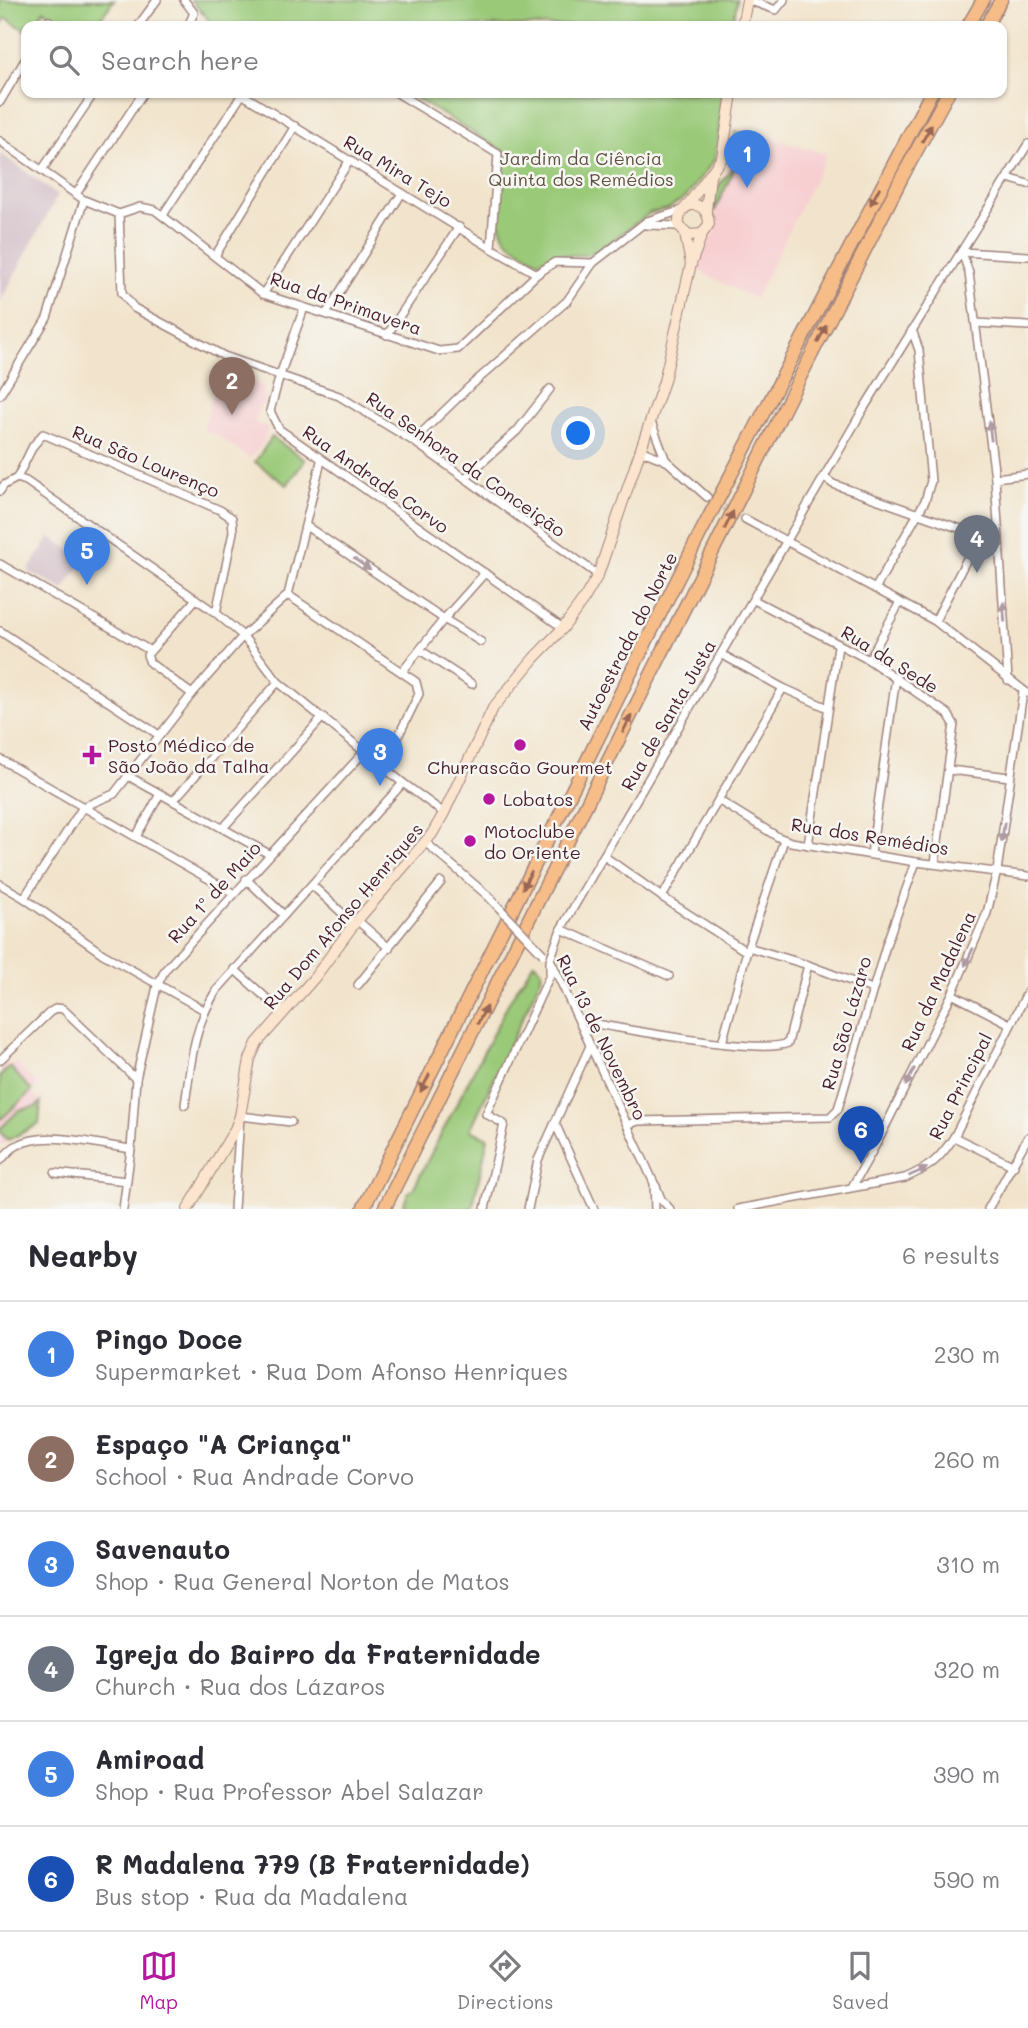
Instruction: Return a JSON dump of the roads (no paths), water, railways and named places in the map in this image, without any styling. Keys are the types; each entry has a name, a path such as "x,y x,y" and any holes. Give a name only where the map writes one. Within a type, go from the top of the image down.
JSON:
{"highway":[{"path":"971,21 983,0"},
{"path":"989,21 1001,0"},
{"name":"Autoestrada do Norte","path":"363,1209 699,534 927,98"},
{"name":"Autoestrada do Norte","path":"384,1209 791,395 945,98"}],"street":[{"path":"184,0 194,13 190,21"},
{"path":"743,21 748,0 776,10 784,0"},
{"path":"141,21 154,3"},
{"path":"0,102 21,66"},
{"path":"42,170 91,98"},
{"path":"76,194 140,98"},
{"path":"0,141 84,200 119,214 140,207 163,215 239,98"},
{"name":"Rua Mira Tejo","path":"250,98 537,274"},
{"path":"405,98 498,154 491,248"},
{"path":"682,230 680,215 722,158 731,98"},
{"path":"215,256 295,126"},
{"name":"Rua de Santa Justa","path":"485,1209 504,1124 486,1114 550,975 550,960 561,929 864,408 1028,144"},
{"path":"263,294 350,160"},
{"path":"642,226 657,224 682,230 693,236 702,234 709,224 706,211 710,176"},
{"path":"1008,178 1028,184"},
{"path":"326,314 402,193"},
{"path":"0,395 47,318 84,200"},
{"path":"413,441 467,389 568,301 593,263 652,219 696,205 706,211"},
{"name":"Rua Senhora da Conceição","path":"119,214 122,293 134,307 224,356 340,396 413,441 598,575"},
{"name":"Rua da Primavera","path":"163,215 263,294 439,351 458,349 537,274 555,262 593,263"},
{"path":"387,335 459,227"},
{"name":"Rua Dom Afonso Henriques","path":"682,230 691,264"},
{"name":"Rua Dom Afonso Henriques","path":"188,1209 235,1129 240,1116 250,1059 257,1043 315,977 356,922 425,842 444,813 493,708 563,628 598,575 664,381 691,264 702,234"},
{"path":"1009,680 995,478 969,273 962,252 1028,256"},
{"name":"Rua Andrade Corvo","path":"304,307 270,411 279,429 321,461 563,628"},
{"path":"976,323 1028,326"},
{"path":"875,589 918,514 931,481 919,351 912,330"},
{"path":"466,478 516,431 550,389"},
{"path":"651,422 667,461"},
{"name":"Rua São Lourenço","path":"17,478 33,446 43,435 232,518 233,532 216,613"},
{"path":"640,450 667,461 707,497"},
{"path":"24,898 83,807 114,794 192,694 243,636 288,595 321,461"},
{"path":"995,478 1028,474"},
{"path":"0,491 4,485 17,478 26,481 216,613 243,636 278,682 444,813"},
{"path":"825,478 834,484 973,536 973,547 935,621"},
{"path":"745,519 935,621 1026,692"},
{"path":"306,526 481,642"},
{"path":"0,564 149,650"},
{"path":"402,672 485,573"},
{"path":"288,595 416,682 419,694 383,767"},
{"path":"192,694 150,663 147,655 196,599"},
{"name":"Rua da Sede","path":"754,600 869,660 948,714 954,724 950,770 935,863"},
{"path":"869,660 900,602"},
{"path":"0,631 159,735"},
{"path":"808,845 838,646"},
{"path":"420,650 472,684"},
{"path":"721,654 783,688 828,708"},
{"path":"871,854 896,677"},
{"path":"173,801 278,682"},
{"path":"662,897 783,688"},
{"name":"Rua da Madalena","path":"852,1187 879,1139 951,994 987,913 997,871 1010,777 1026,692"},
{"path":"223,828 323,717"},
{"name":"Rua 1º de Maio","path":"122,1209 131,1149 136,1079 157,986 165,970 364,752"},
{"path":"0,759 233,893"},
{"path":"950,770 1010,777"},
{"path":"128,776 270,854"},
{"path":"185,1105 194,1038 204,1010 234,969 313,886 403,783"},
{"path":"136,837 159,794"},
{"name":"Rua dos Remédios","path":"718,800 784,840 916,862 1028,876"},
{"path":"722,1043 748,949 784,840"},
{"name":"Rua 13 de Novembro","path":"425,842 488,896 550,960 654,1183 655,1209"},
{"path":"604,856 662,897 748,949 808,965 872,989"},
{"name":"Rua São Lázaro","path":"627,1125 638,1121 830,1117 838,1109 872,989 916,862"},
{"path":"246,879 284,915"},
{"path":"358,985 441,882"},
{"path":"0,884 103,954 204,1010"},
{"path":"313,886 389,948"},
{"path":"561,929 669,976"},
{"path":"585,1031 596,1024 722,1043 779,1047 788,1043 808,965"},
{"path":"234,969 283,1013"},
{"name":"Rua Principal","path":"738,1209 905,1178 929,1167 942,1155 954,1137 1028,990"},
{"path":"951,994 1010,1024"},
{"path":"0,1060 57,1008 63,1009 136,1079"},
{"path":"528,1209 538,1160 590,1046"},
{"path":"234,1209 240,1116 291,1122"},
{"path":"555,1123 594,1209"},
{"path":"954,1137 1014,1166"},
{"path":"988,1209 1028,1137"},
{"path":"0,1161 15,1147 48,1138 131,1149"},
{"path":"55,1173 127,1181"},
{"path":"654,1183 661,1199 670,1209"}],"tunnel":[{"path":"715,502 745,519"}],"place":[{"name":"Pingo Doce","path":"747,188"},
{"name":"Espaço \"A Criança\"","path":"232,415"},
{"name":"Igreja do Bairro da Fraternidade","path":"977,573"},
{"name":"Amiroad","path":"87,585"},
{"name":"Churrascão Gourmet","path":"520,745"},
{"name":"Posto Médico de São João da Talha","path":"92,755"},
{"name":"Savenauto","path":"380,786"},
{"name":"Lobatos","path":"489,799"},
{"name":"Motoclube do Oriente","path":"470,841"},
{"name":"R Madalena 779 (B Fraternidade)","path":"861,1164"}],"park label":[{"name":"Jardim da Ciência Quinta dos Remédios","path":"581,168"}]}
